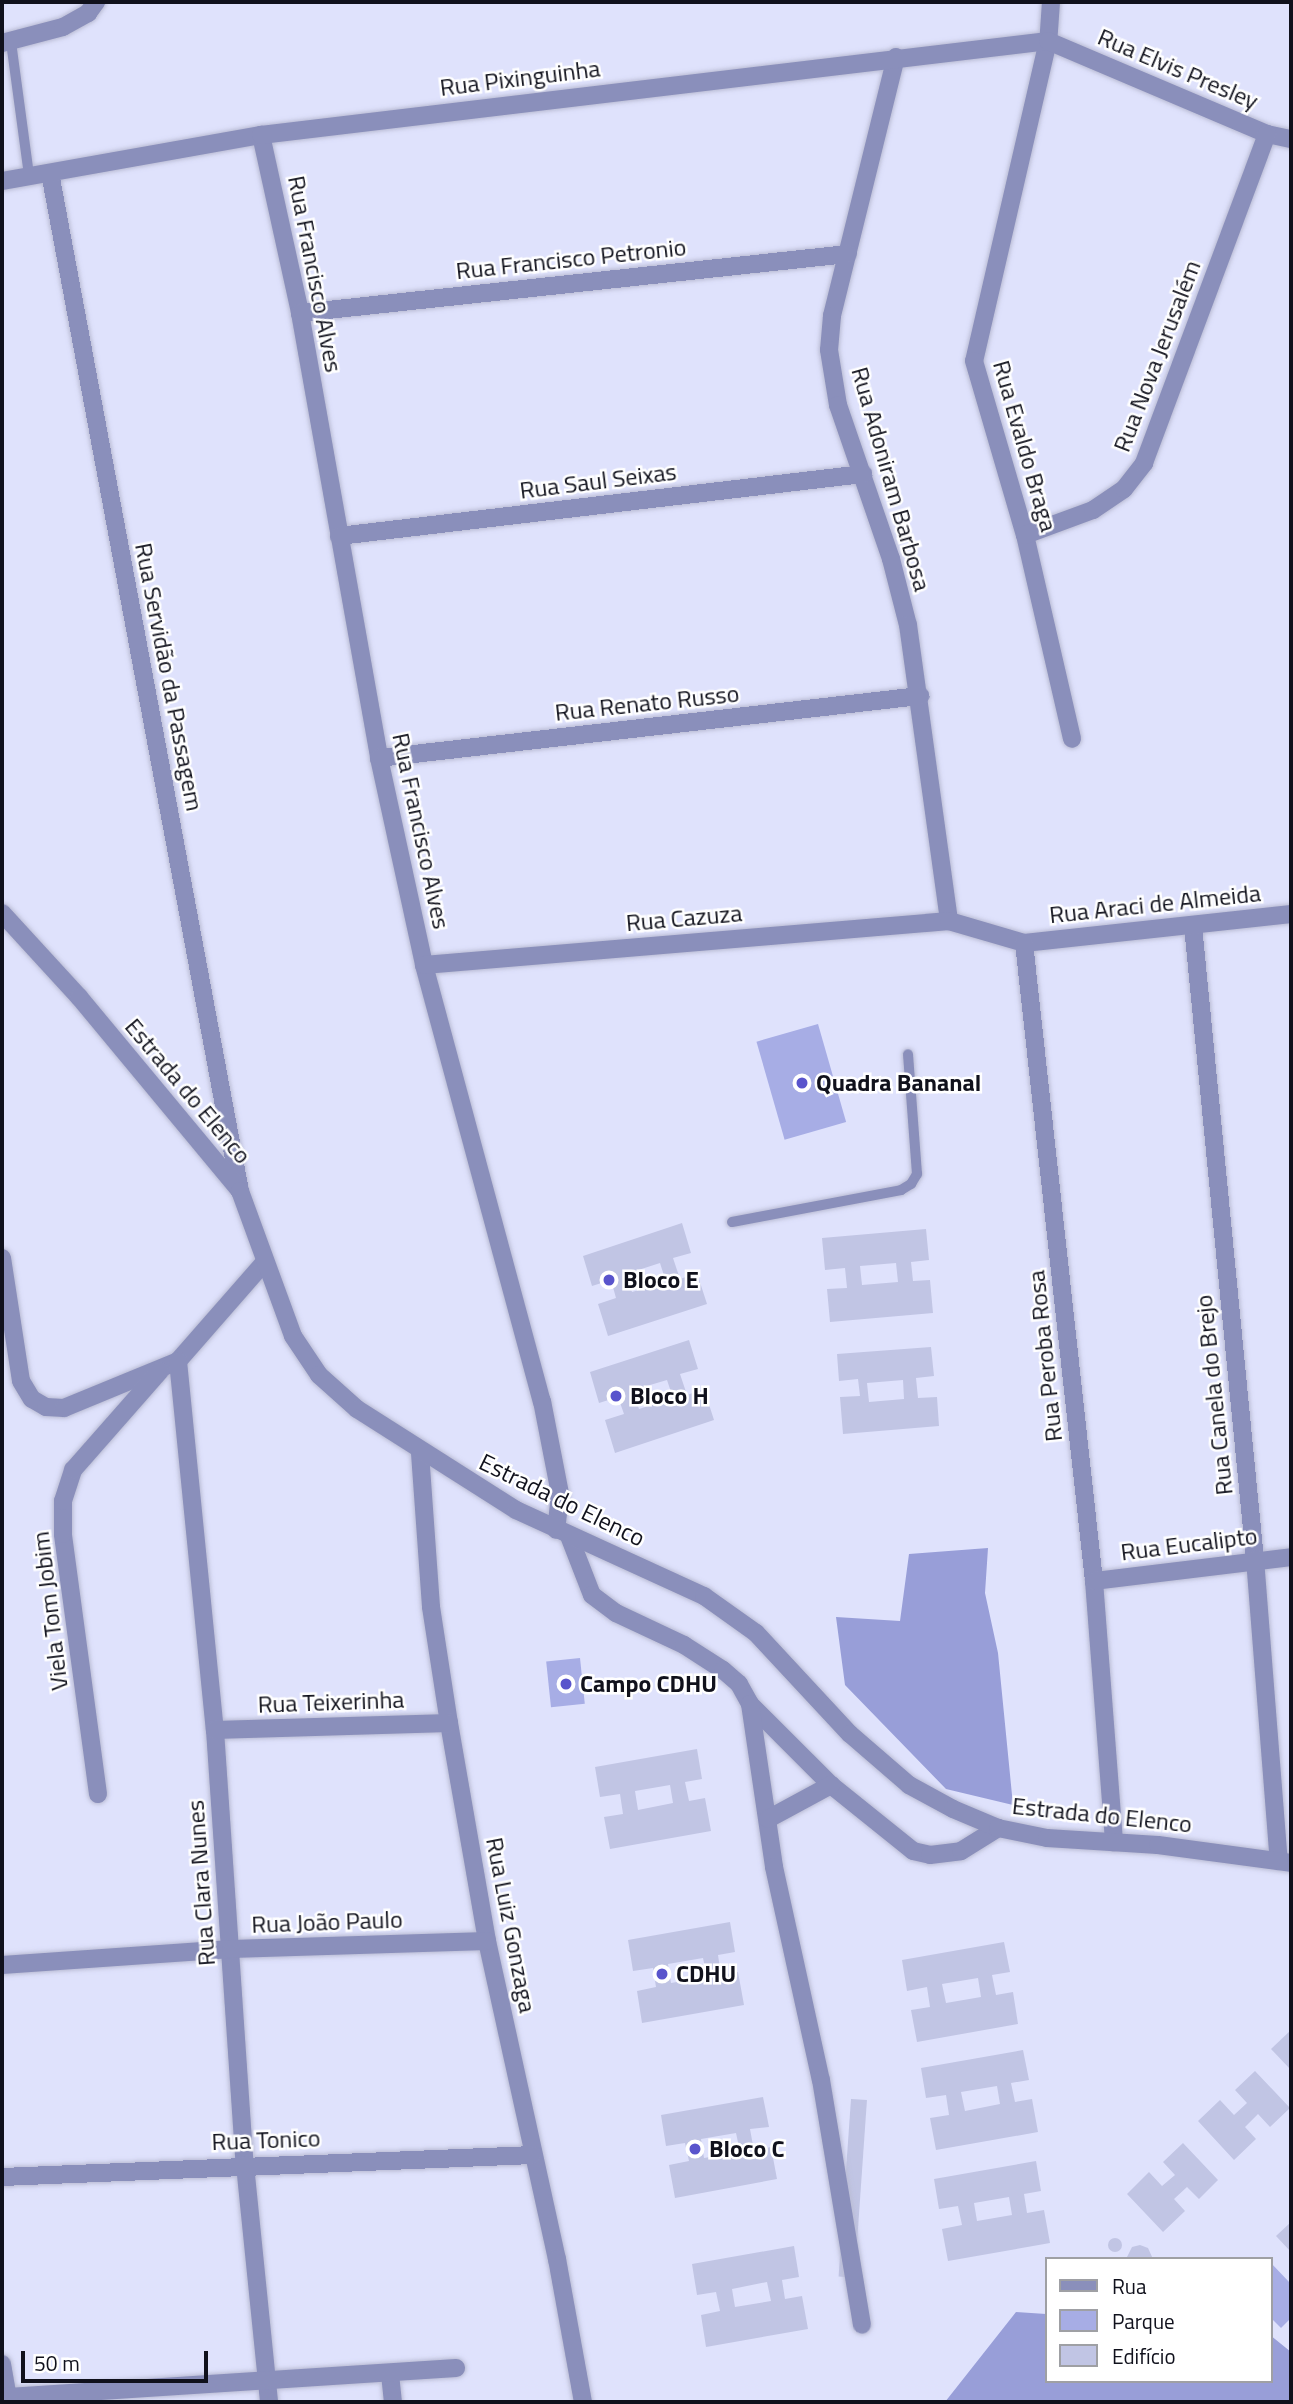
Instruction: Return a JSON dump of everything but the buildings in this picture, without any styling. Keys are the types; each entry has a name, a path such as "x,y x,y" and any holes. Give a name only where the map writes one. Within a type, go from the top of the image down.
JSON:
{"street":[{"path":"6,42 63,27 88,13 96,2"},
{"name":"Rua Evaldo Braga","path":"1051,2 1048,41 974,361 1025,535 1072,738"},
{"name":"Rua Pixinguinha","path":"2,181 261,135 896,57 1048,41"},
{"name":"Rua Elvis Presley","path":"1048,41 1267,134 1291,139"},
{"name":"Rua Adoniram Barbosa","path":"896,57 832,316 829,350 838,405 891,559 920,696 949,920"},
{"name":"Rua Nova Jerusalém","path":"1025,535 1093,510 1124,489 1144,463 1267,134"},
{"name":"Rua Francisco Alves","path":"261,135 300,313 379,758 424,965 542,1401 560,1494 563,1533"},
{"name":"Rua Servidão da Passagem","path":"50,173 240,1191"},
{"name":"Rua Francisco Petronio","path":"300,313 848,254"},
{"name":"Rua Saul Seixas","path":"339,536 863,474"},
{"name":"Rua Renato Russo","path":"379,758 920,696"},
{"name":"Estrada do Elenco","path":"2,913 79,997 240,1191 263,1264 293,1336 319,1375 357,1409 420,1453 563,1533 704,1596 756,1633 850,1734 909,1785 998,1828 1047,1838 1114,1842 1285,1862"},
{"name":"Rua Araci de Almeida","path":"1024,943 1291,914"},
{"path":"949,920 1024,943"},
{"name":"Rua Cazuza","path":"424,965 949,920"},
{"name":"Rua Canela do Brejo","path":"1194,926 1285,1862"},
{"name":"Rua Peroba Rosa","path":"1024,943 1094,1581 1114,1842"},
{"path":"2,1258 21,1381 32,1399 46,1407 64,1408 160,1371 178,1361 263,1264"},
{"name":"Rua Clara Nunes","path":"178,1361 215,1730 245,2165 269,2402"},
{"name":"Viela Tom Jobim","path":"98,1794 63,1534 64,1501 74,1470 160,1371"},
{"name":"Rua Luiz Gonzaga","path":"420,1453 431,1607 449,1723 487,1941 583,2402"},
{"path":"563,1533 592,1595 616,1613 684,1645 723,1670 739,1684 750,1704 831,1785 913,1851 930,1855 961,1851 998,1828"},
{"name":"Rua Eucalipto","path":"1094,1581 1255,1559 1291,1558"},
{"path":"750,1704 782,1912 844,2206 862,2325"},
{"name":"Rua Teixerinha","path":"215,1730 449,1723"},
{"path":"768,1819 831,1785"},
{"name":"Rua João Paulo","path":"2,1965 231,1949 487,1941"},
{"name":"Rua Tonico","path":"2,2177 533,2155"},
{"path":"2,2364 9,2400 456,2368"},
{"path":"390,2374 394,2402"}],"lane":[{"path":"6,42 29,176"},
{"path":"732,1222 901,1190 911,1184 917,1174 908,1054"}],"green space":[{"name":"Quadra Bananal","path":"818,1024 846,1122 785,1140 756,1042"},
{"name":"Campo CDHU","path":"580,1658 585,1704 551,1707 546,1662"},
{"path":"1272,2264 1291,2284 1291,2318 1281,2328 1272,2319"}],"shaded area":[{"path":"988,1548 985,1593 998,1653 1013,1805 946,1789 845,1685 836,1617 900,1621 909,1554"},
{"path":"1016,2312 1044,2314 1044,2383 1272,2383 1272,2337 1291,2352 1291,2402 945,2402"}],"place":[{"name":"Quadra Bananal","path":"802,1083"},
{"name":"Bloco E","path":"609,1280"},
{"name":"Bloco H","path":"616,1396"},
{"name":"Campo CDHU","path":"566,1684"},
{"name":"CDHU","path":"662,1974"},
{"name":"Bloco C","path":"695,2149"}]}
